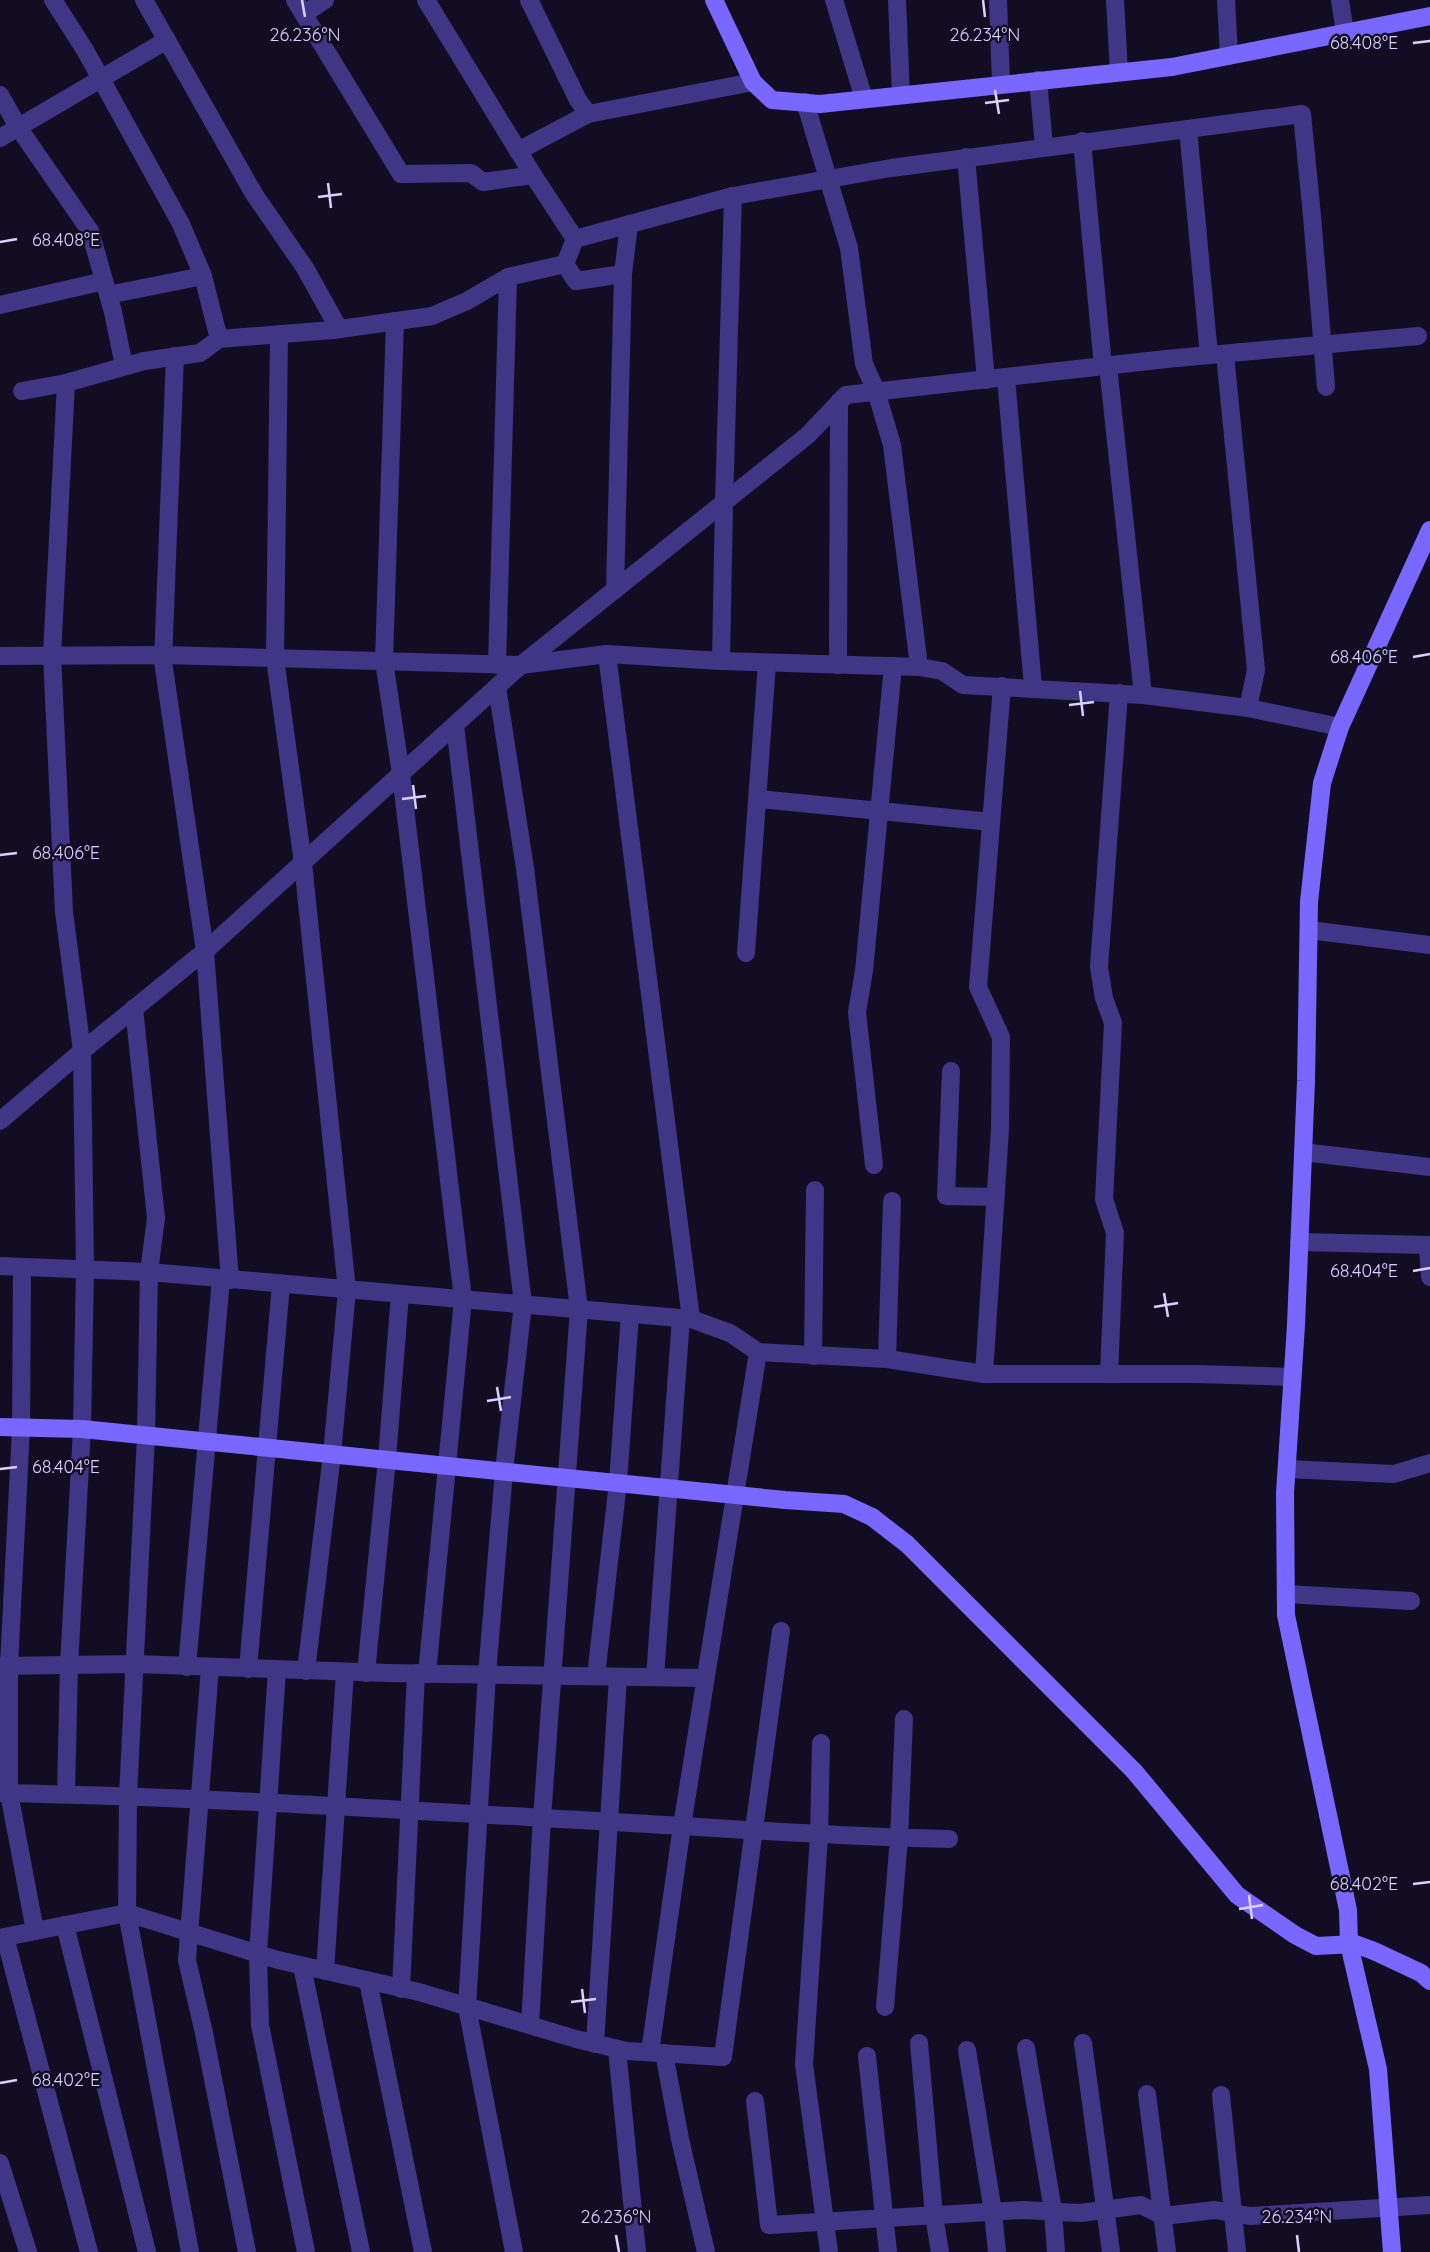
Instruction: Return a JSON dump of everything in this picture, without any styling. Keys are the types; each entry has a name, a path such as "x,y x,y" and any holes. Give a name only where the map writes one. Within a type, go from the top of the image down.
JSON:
{"street":[{"path":"53,0 101,79 181,224 203,276 219,339"},
{"path":"144,0 254,194 305,268 339,329"},
{"path":"325,0 299,7 401,174 471,173 483,182 533,175"},
{"path":"426,0 575,239"},
{"path":"529,0 578,100 588,114"},
{"path":"714,0 753,82 772,100 820,104 1172,67 1430,16"},
{"path":"834,0 864,99"},
{"path":"897,0 901,95"},
{"path":"998,0 1001,84"},
{"path":"1115,0 1119,72"},
{"path":"1226,0 1229,56"},
{"path":"1340,0 1345,33"},
{"path":"0,138 167,40"},
{"path":"1038,80 1044,146"},
{"path":"518,151 588,114 753,82"},
{"path":"0,95 18,127 90,231 124,366"},
{"path":"805,102 849,248 864,364 876,391 892,445 919,667"},
{"path":"575,239 733,195 966,157 1301,114 1326,387"},
{"path":"1188,129 1256,670 1248,708"},
{"path":"1082,141 1143,695"},
{"path":"966,157 986,380"},
{"path":"722,661 733,195"},
{"path":"615,590 623,274 629,224"},
{"path":"565,264 575,239"},
{"path":"565,264 576,281 623,274"},
{"path":"22,391 66,383 144,361 200,353 219,339 339,329 432,316 467,301 508,277 565,264"},
{"path":"0,305 203,276"},
{"path":"497,665 508,277"},
{"path":"395,321 384,661 401,774 463,1299 448,1466 422,1674 410,1810 401,1989"},
{"path":"279,334 275,658 303,863 347,1290 332,1454 306,1671"},
{"path":"0,1121 205,951 521,665 808,435 846,395 1105,366 1418,336"},
{"path":"176,356 164,655 205,951 226,1279 205,1441 187,1667"},
{"path":"1006,378 1033,687"},
{"path":"66,383 52,655 64,912 82,1051 85,1269 82,1429 69,1665 66,1794"},
{"path":"838,665 839,402"},
{"path":"1392,2252 1378,2069 1349,1944 1348,1910 1289,1629 1286,1594 1287,1469 1303,1153 1309,902 1322,783 1340,727 1430,530"},
{"path":"0,656 164,655 521,665 607,654 767,663 919,667 942,671 963,684 1143,695 1248,708 1340,727"},
{"path":"607,654 686,1318 669,1488 655,1677"},
{"path":"746,953 767,663"},
{"path":"874,1165 857,1012 864,971 893,666"},
{"path":"984,1374 1000,1129 1001,1037 978,987 1002,685"},
{"path":"497,687 525,868 579,1310 542,1818 530,2025"},
{"path":"1109,1374 1115,1233 1104,1199 1113,1023 1104,999 1099,967 1119,693"},
{"path":"455,725 523,1304 504,1471 487,1674 467,2007 514,2252"},
{"path":"759,799 991,822"},
{"path":"1309,930 1430,944"},
{"path":"134,1008 156,1218 149,1272 146,1436 128,1796 127,1913 190,2252"},
{"path":"951,1071 946,1196 995,1197"},
{"path":"1303,1153 1430,1167"},
{"path":"813,1356 816,1190"},
{"path":"887,1359 892,1201"},
{"path":"1299,1242 1429,1245 1430,1277"},
{"path":"0,1266 149,1272 686,1318 730,1333 758,1352 887,1359 984,1374 1292,1377"},
{"path":"22,1267 20,1427 5,1666 4,1793 35,1931"},
{"path":"248,1669 281,1284"},
{"path":"366,1672 400,1294"},
{"path":"596,1676 618,1482 630,1314"},
{"path":"706,2252 657,2053 682,1826 758,1352"},
{"path":"0,1427 82,1429 844,1504 872,1517 907,1544 1134,1770 1237,1895 1295,1935 1316,1945 1349,1944 1374,1951 1421,1973 1430,1981"},
{"path":"1287,1469 1394,1474 1430,1463"},
{"path":"1286,1594 1411,1601"},
{"path":"89,2252 3,1937 127,1913 258,1954 401,1989 617,2049 723,2057 781,1632"},
{"path":"5,1666 135,1664 422,1674 705,1678"},
{"path":"210,1668 187,1960 247,2252"},
{"path":"277,1670 258,1954 260,2025 306,2252"},
{"path":"325,1971 345,1672"},
{"path":"595,2043 618,1676"},
{"path":"885,2007 899,1838 904,1719"},
{"path":"821,1743 819,1836 804,2064 829,2252"},
{"path":"4,1793 201,1799 819,1836 949,1839"},
{"path":"65,1925 147,2252"},
{"path":"302,1966 361,2252"},
{"path":"368,1981 423,2252"},
{"path":"919,2043 934,2216 940,2252"},
{"path":"1083,2043 1111,2252"},
{"path":"1026,2048 1053,2211 1056,2252"},
{"path":"617,2049 637,2252"},
{"path":"967,2050 998,2252"},
{"path":"867,2056 888,2252"},
{"path":"1147,2094 1167,2252"},
{"path":"1221,2095 1237,2252"},
{"path":"755,2101 769,2225 993,2211 1080,2213 1142,2204 1163,2216 1215,2210 1250,2216 1430,2204"},
{"path":"0,2163 28,2252"}]}
